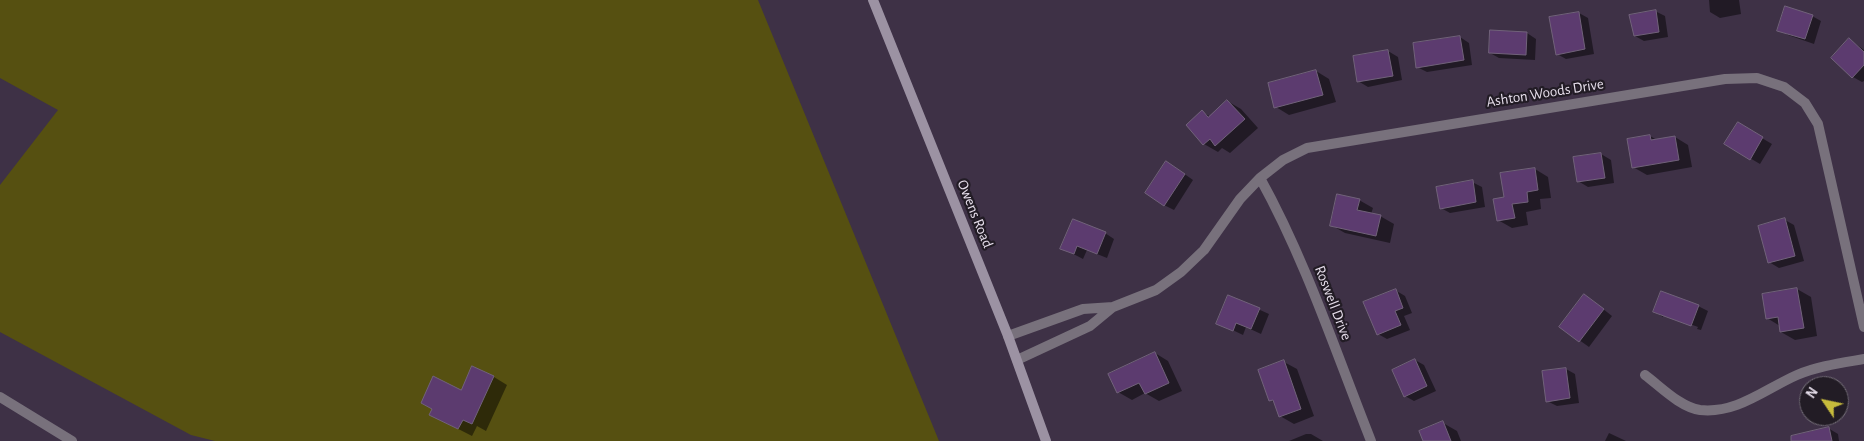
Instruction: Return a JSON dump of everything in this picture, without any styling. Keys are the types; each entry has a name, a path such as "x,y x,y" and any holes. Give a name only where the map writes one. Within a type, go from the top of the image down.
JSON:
{"street":[{"name":"Owens Road","path":"873,0 1008,336 1046,441"},
{"name":"Ashton Woods Drive","path":"1017,360 1090,326 1113,308 1156,290 1182,272 1204,250 1240,199 1260,178 1283,160 1307,148 1725,79 1757,78 1784,87 1805,103 1818,124 1864,328"},
{"name":"Roswell Drive","path":"1260,178 1280,214 1295,247 1371,441"},
{"name":"Ashton Woods Drive","path":"1008,336 1083,309 1113,308"},
{"path":"1645,375 1677,400 1698,410 1723,410 1745,403 1797,375 1826,366 1864,359"},
{"path":"0,397 72,441"}],"shaded area":[{"path":"0,0 758,0 939,441 215,441 191,435 0,332 0,185 58,110 0,78"}],"building":[{"path":"1785,6 1813,15 1805,39 1777,31"},
{"path":"1656,10 1659,32 1634,36 1629,15"},
{"path":"1579,12 1585,49 1556,55 1549,17"},
{"path":"1490,30 1527,32 1526,55 1489,53"},
{"path":"1460,36 1464,60 1416,68 1413,43"},
{"path":"1849,38 1864,52 1864,65 1852,78 1831,58"},
{"path":"1388,50 1393,76 1357,82 1353,56"},
{"path":"1316,70 1323,95 1274,108 1268,83"},
{"path":"1227,100 1245,119 1215,146 1210,139 1203,145 1186,125 1202,110 1208,117"},
{"path":"1738,122 1763,137 1750,160 1724,144"},
{"path":"1650,135 1651,140 1675,136 1679,160 1632,168 1627,139"},
{"path":"1601,153 1605,178 1577,182 1573,157"},
{"path":"1166,161 1185,174 1164,206 1145,193"},
{"path":"1535,168 1538,190 1527,192 1528,202 1512,204 1515,218 1497,221 1493,199 1504,197 1500,173"},
{"path":"1473,180 1476,202 1440,209 1436,187"},
{"path":"1337,194 1360,199 1357,210 1381,215 1376,236 1330,226"},
{"path":"1785,218 1795,256 1768,263 1758,226"},
{"path":"1073,219 1106,232 1097,254 1077,246 1074,254 1060,249"},
{"path":"1797,288 1804,328 1780,332 1778,317 1766,319 1762,294"},
{"path":"1396,289 1403,308 1395,311 1401,325 1377,335 1363,302"},
{"path":"1661,291 1699,305 1691,326 1653,312"},
{"path":"1584,294 1604,309 1579,342 1559,327"},
{"path":"1228,295 1260,308 1251,329 1236,323 1233,331 1216,324"},
{"path":"1155,352 1169,383 1145,394 1139,383 1117,393 1108,374"},
{"path":"1415,359 1427,386 1404,397 1392,370"},
{"path":"1284,360 1301,409 1279,417 1273,400 1269,401 1258,370"},
{"path":"472,366 494,376 472,424 463,420 458,429 429,415 432,409 421,403 433,376 461,390"},
{"path":"1566,368 1570,398 1546,402 1542,371"},
{"path":"1443,421 1451,441 1423,441 1419,431"},
{"path":"1829,427 1832,441 1791,441 1791,436"}]}
